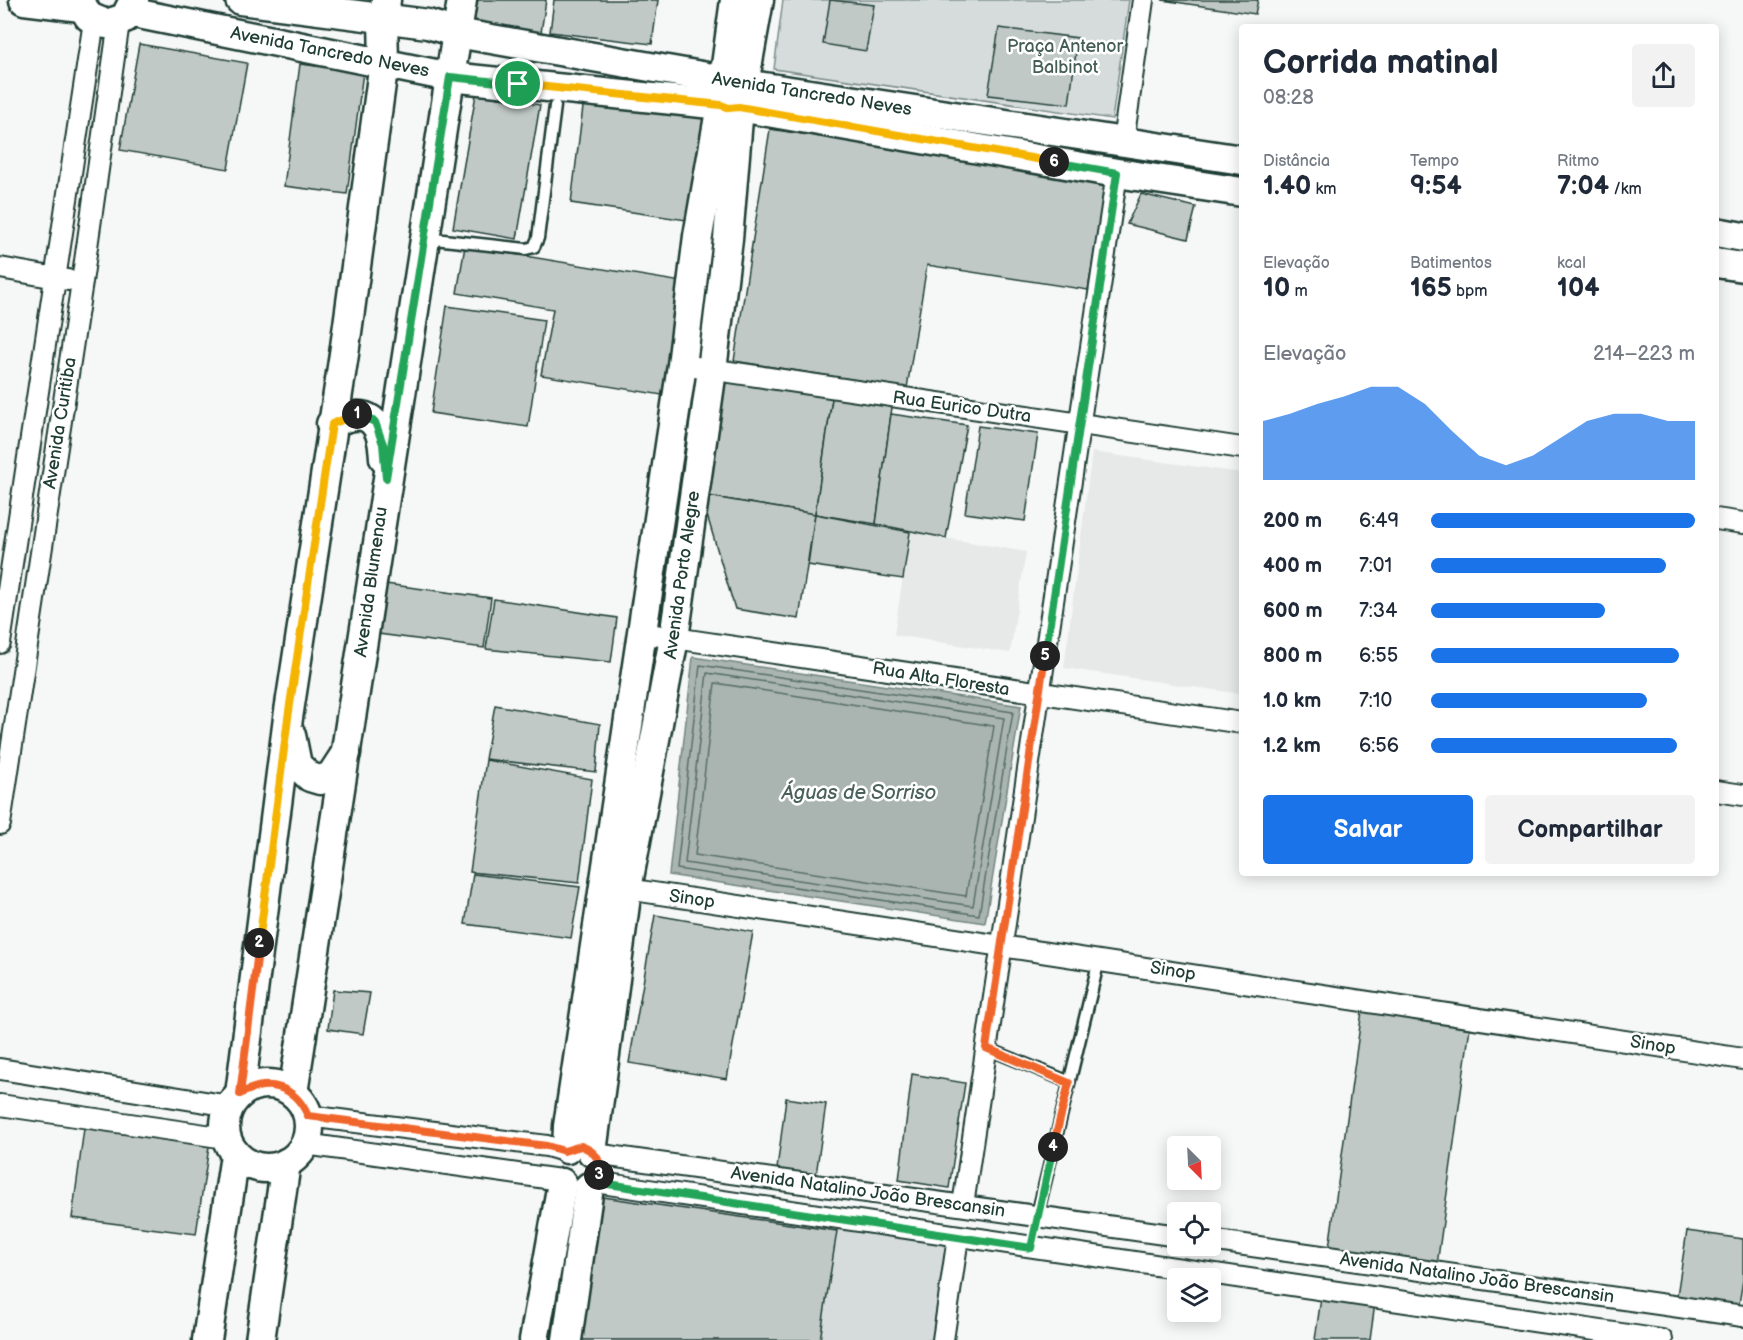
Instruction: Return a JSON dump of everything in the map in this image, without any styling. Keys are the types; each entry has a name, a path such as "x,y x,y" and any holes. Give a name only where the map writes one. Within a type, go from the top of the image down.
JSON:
{"street":[{"name":"Avenida Tancredo Neves","path":"24,0 106,10 384,62 450,77 732,94 1123,142 1239,160"},
{"name":"Avenida Tancredo Neves","path":"240,0 385,10 457,33 732,94 1117,173 1239,192"},
{"name":"Avenida Blumenau","path":"260,1340 298,1129 346,753 386,478 462,0"},
{"name":"Avenida Porto Alegre","path":"567,1340 578,1167 568,1126 615,887 674,638 728,239 735,0"},
{"name":"Avenida Porto Alegre","path":"615,887 641,633 681,322 698,236 732,94 759,0"},
{"path":"1123,142 1143,0"},
{"name":"Avenida Curitiba","path":"0,643 7,542 106,10"},
{"name":"Avenida Curitiba","path":"1,814 82,282 106,10"},
{"path":"235,1100 288,718 344,354 384,62 385,10"},
{"path":"963,1205 1117,173"},
{"path":"1719,233 1743,237"},
{"path":"698,236 728,239"},
{"path":"1719,263 1743,267"},
{"path":"0,268 82,282"},
{"name":"Rua Eurico Dutra","path":"675,364 1239,448"},
{"path":"332,424 353,414 375,422 383,444 386,478"},
{"path":"1719,519 1743,523"},
{"path":"7,542 40,547"},
{"name":"Rua Alta Floresta","path":"641,633 1239,723"},
{"path":"288,718 297,765 310,777 320,780 331,776 346,753"},
{"path":"1719,791 1743,795"},
{"name":"Sinop","path":"615,887 1743,1059"},
{"path":"0,1069 235,1100"},
{"path":"0,1105 231,1146 246,1163 273,1168 298,1129 280,1086 266,1084 252,1087 235,1100 225,1116 231,1146 207,1340"},
{"name":"Avenida Natalino João Brescansin","path":"298,1129 578,1167 963,1205 1167,1234"},
{"name":"Avenida Natalino João Brescansin","path":"298,1129 547,1146 578,1167 958,1237 1662,1340"},
{"name":"Avenida Porto Alegre","path":"534,1340 578,1167"},
{"path":"1031,1248 1037,1216"},
{"path":"943,1340 958,1237"},
{"name":"Avenida Natalino João Brescansin","path":"1221,1242 1743,1316"}],"lane":[{"path":"425,238 526,249 534,247 538,238 555,106"},
{"path":"1037,1216 1099,960"},
{"path":"986,1048 1069,1083"}],"shaded area":[{"path":"1092,452 1239,473 1239,694 1064,668"},
{"path":"910,532 1026,552 1010,653 894,635"}],"green space":[{"name":"Praça Antenor Balbinot","path":"783,0 1129,0 1112,119 774,69"},
{"path":"599,1190 951,1243 934,1340 576,1340"}],"water":[{"name":"Águas de Sorriso","path":"693,657 1021,706 985,923 669,875"}],"building":[{"path":"468,0 546,0 540,39 463,28"},
{"path":"554,0 658,0 652,44 550,32"},
{"path":"830,0 874,5 866,51 823,44"},
{"path":"1162,0 1258,0 1255,14"},
{"path":"999,28 1078,38 1069,104 988,95"},
{"path":"139,44 247,63 228,169 120,150"},
{"path":"300,64 363,72 347,194 284,186"},
{"path":"476,94 540,105 517,239 453,228"},
{"path":"584,99 709,113 693,221 571,203"},
{"path":"770,129 1106,181 1088,290 927,265 907,388 734,361"},
{"path":"1141,194 1196,207 1188,239 1127,224"},
{"path":"465,246 682,282 662,395 541,375 553,309 457,293"},
{"path":"447,306 544,320 528,427 431,413"},
{"path":"720,375 833,392 815,514 701,495"},
{"path":"833,392 893,400 876,524 815,514"},
{"path":"891,414 967,425 946,538 876,524"},
{"path":"978,426 1038,434 1025,521 965,513"},
{"path":"701,495 815,514 799,619 735,609"},
{"path":"815,514 910,532 903,579 808,565"},
{"path":"378,583 491,598 484,648 371,633"},
{"path":"494,599 617,618 611,662 486,649"},
{"path":"495,705 600,724 596,772 485,759"},
{"path":"486,760 592,779 579,883 470,872"},
{"path":"473,874 580,887 571,938 465,924"},
{"path":"655,915 753,932 727,1079 629,1063"},
{"path":"333,990 370,993 363,1034 328,1029"},
{"path":"1362,1011 1470,1027 1437,1265 1329,1248"},
{"path":"912,1074 965,1083 949,1188 899,1180"},
{"path":"786,1098 826,1104 816,1175 777,1169"},
{"path":"85,1121 210,1140 196,1234 72,1218"},
{"path":"603,1197 837,1231 820,1340 582,1340"},
{"path":"1687,1231 1743,1239 1743,1280 1738,1310 1676,1302"},
{"path":"1321,1298 1375,1303 1370,1340 1315,1340"}],"route":[{"path":"450,77 518,84 721,105 729,108 739,107 1117,173 986,1048 1069,1083 1031,1248 595,1182 600,1171 598,1159 587,1148 581,1146 574,1146 564,1151 547,1146 308,1116 302,1103 280,1086 266,1084 252,1087 240,1094 288,718 332,424 353,414 369,417 375,422 383,444 386,478 450,77"}]}
